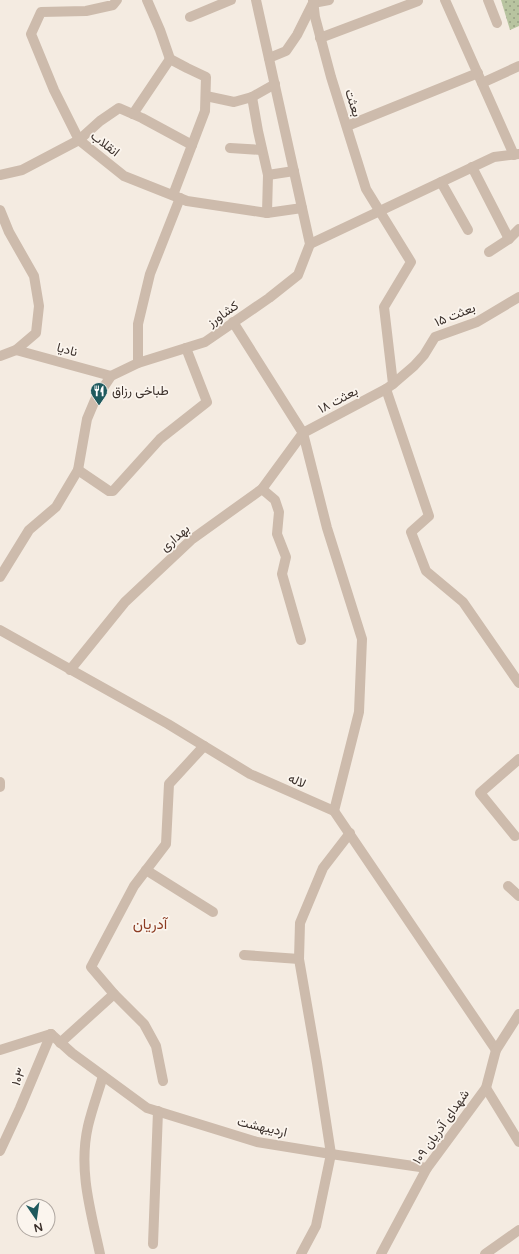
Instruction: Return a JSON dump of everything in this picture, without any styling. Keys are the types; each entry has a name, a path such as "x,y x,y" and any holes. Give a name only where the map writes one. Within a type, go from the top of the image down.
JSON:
{"street":[{"name":"انقلاب","path":"117,0 113,5 86,11 41,12 31,34 54,90 79,140 124,176 187,200 267,213 302,208"},
{"path":"138,364 138,324 150,274 192,145 205,111 206,96 206,77 170,59 160,30 147,0"},
{"path":"190,17 231,0"},
{"path":"256,0 310,244 494,157 516,155 445,0"},
{"path":"269,58 286,51 297,35 313,2 329,0"},
{"path":"488,0 497,23"},
{"path":"320,38 418,1"},
{"name":"بعثت","path":"313,2 320,38 366,189 411,262 384,308 389,386"},
{"path":"133,114 170,59"},
{"path":"482,83 519,66"},
{"path":"347,126 478,74"},
{"path":"206,96 234,102 252,97 275,84"},
{"path":"252,97 268,174 267,213"},
{"path":"0,175 22,170 79,140 119,108 192,145"},
{"path":"230,148 262,150"},
{"path":"472,167 509,239"},
{"path":"268,174 294,171"},
{"path":"441,182 468,230"},
{"path":"0,210 9,232 34,276 39,306 36,333 16,350 0,356"},
{"path":"489,252 509,239 519,229"},
{"name":"کشاورز","path":"111,376 138,364 205,342 269,298 298,275 310,244"},
{"name":"بعثت ۱۵","path":"389,386 414,366 424,355 435,337 477,322 519,297"},
{"path":"233,322 303,434 327,528 362,639 359,712 334,811 496,1050"},
{"path":"78,470 109,491 113,491 160,439 207,402 186,348"},
{"name":"نادیا","path":"16,350 111,376"},
{"path":"0,577 29,530 56,507 78,470 87,419 95,400 111,376"},
{"path":"389,386 429,516 411,532 426,571 464,602 519,683"},
{"name":"بعثت ۱۸","path":"303,434 389,386"},
{"name":"بهداری","path":"70,670 125,602 191,540 262,489 303,434"},
{"path":"262,489 275,500 279,512 277,534 286,557 282,574 301,640"},
{"name":"لاله","path":"1,634 168,724 250,774 334,811"},
{"path":"163,1081 156,1046 144,1024 91,968 134,886 166,844 169,784 204,746"},
{"path":"515,836 480,793 519,759"},
{"path":"301,1254 316,1226 331,1154 299,959 300,922 323,868 350,833"},
{"path":"146,870 212,912"},
{"path":"508,886 519,896"},
{"path":"244,955 299,959"},
{"path":"60,1043 114,994"},
{"name":"شهدای آدریان ۱۰۹","path":"381,1254 427,1168 486,1088 496,1050 519,1014"},
{"path":"0,1050 51,1034"},
{"name":"اردیبهشت","path":"51,1034 72,1054 147,1108 257,1142 427,1168"},
{"name":"۱۰۳","path":"0,1151 51,1034"},
{"path":"100,1254 85,1186 84,1154 88,1127 103,1076"},
{"path":"486,1088 517,1136"},
{"path":"153,1244 158,1111"},
{"path":"485,1254 519,1230"}],"green space":[{"path":"501,0 519,0 519,26 510,30"}],"place":[{"name":"طباخی رزاق","path":"99,406"}],"district":[{"name":"آدریان","path":"150,924"}]}
